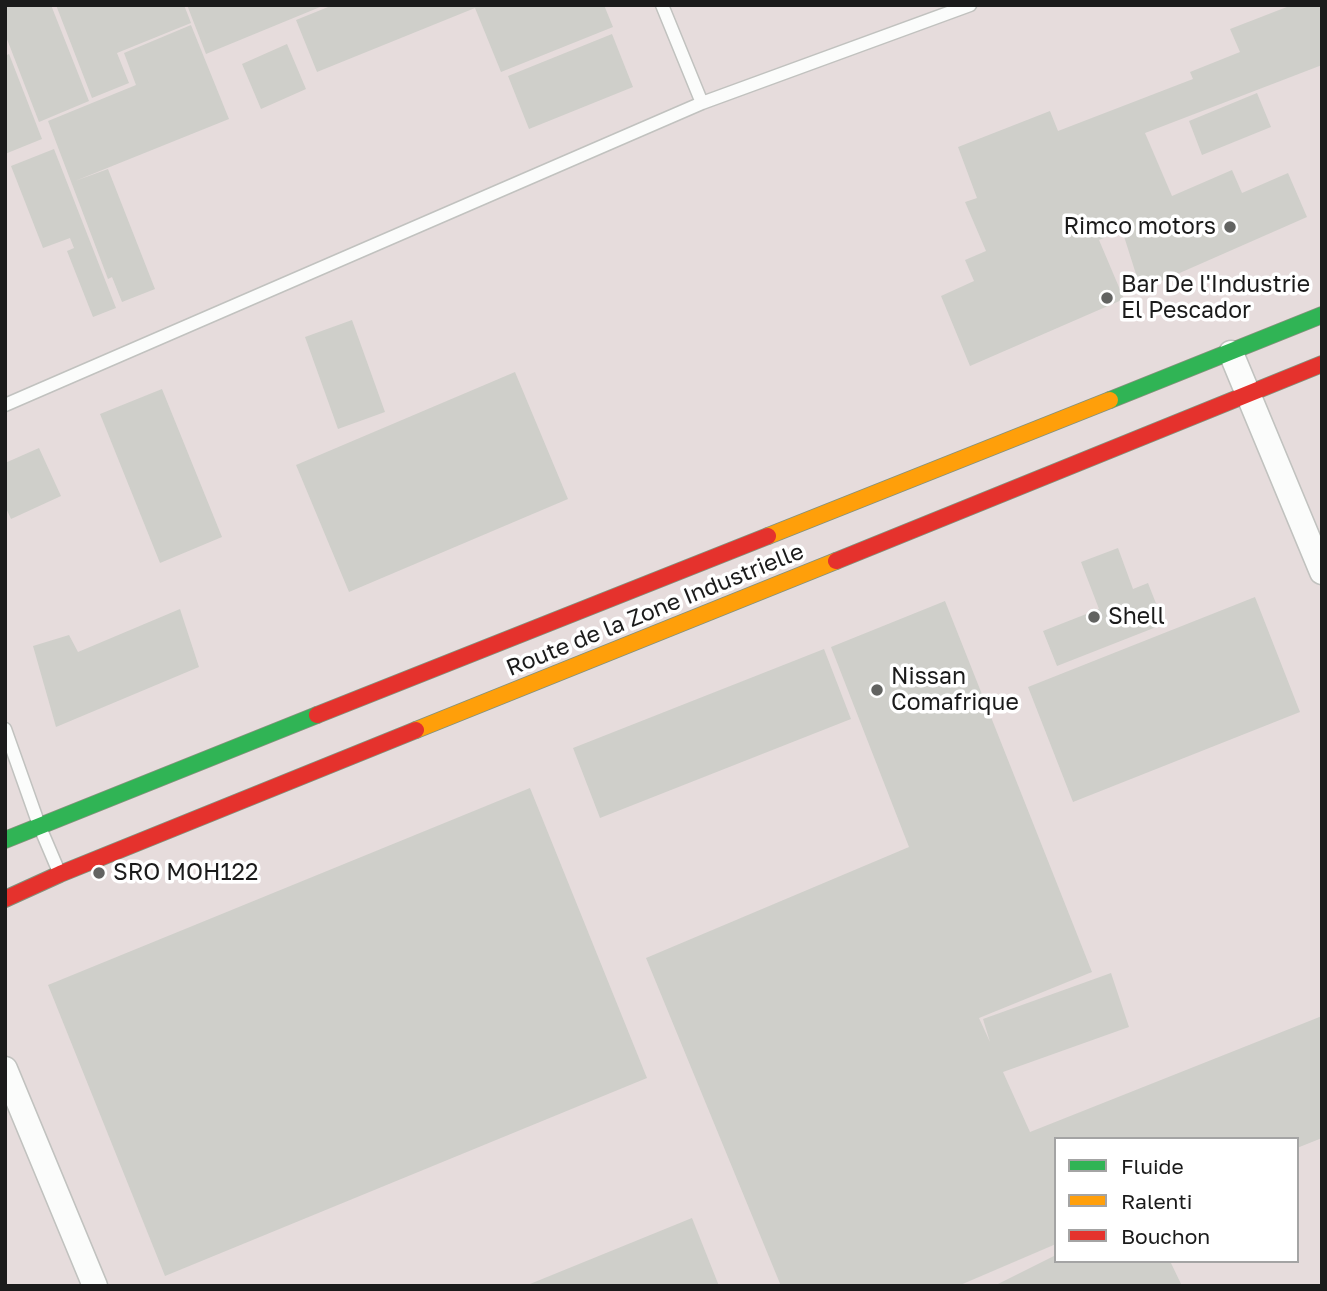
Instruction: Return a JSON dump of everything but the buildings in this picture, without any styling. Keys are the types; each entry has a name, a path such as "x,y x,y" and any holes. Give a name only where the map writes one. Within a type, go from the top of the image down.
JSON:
{"main road":[{"name":"Route de la Zone Industrielle","path":"5,840 1322,315"},
{"name":"Route de la Zone Industrielle","path":"5,899 60,874 1322,364"}],"street":[{"path":"1231,352 1322,572"},
{"path":"5,1069 95,1286"}],"lane":[{"path":"662,5 702,103"},
{"path":"5,405 702,103 970,5"},
{"path":"5,729 39,825 60,874"}],"shaded area":[{"path":"5,5 1322,5 1322,1286 5,1286"}],"traffic: fast":[{"path":"1110,400 1322,315"},
{"path":"5,840 317,715"}],"traffic: slow":[{"path":"768,536 1110,400"},
{"path":"416,730 836,561"}],"traffic: jam":[{"path":"836,561 1322,364"},
{"path":"317,715 768,536"},
{"path":"5,899 60,874 416,730"}],"place":[{"name":"Rimco motors","path":"1230,227"},
{"name":"Bar De l'Industrie El Pescador","path":"1107,298"},
{"name":"Shell","path":"1094,617"},
{"name":"Nissan Comafrique","path":"877,690"},
{"name":"SRO MOH122","path":"99,873"}]}
